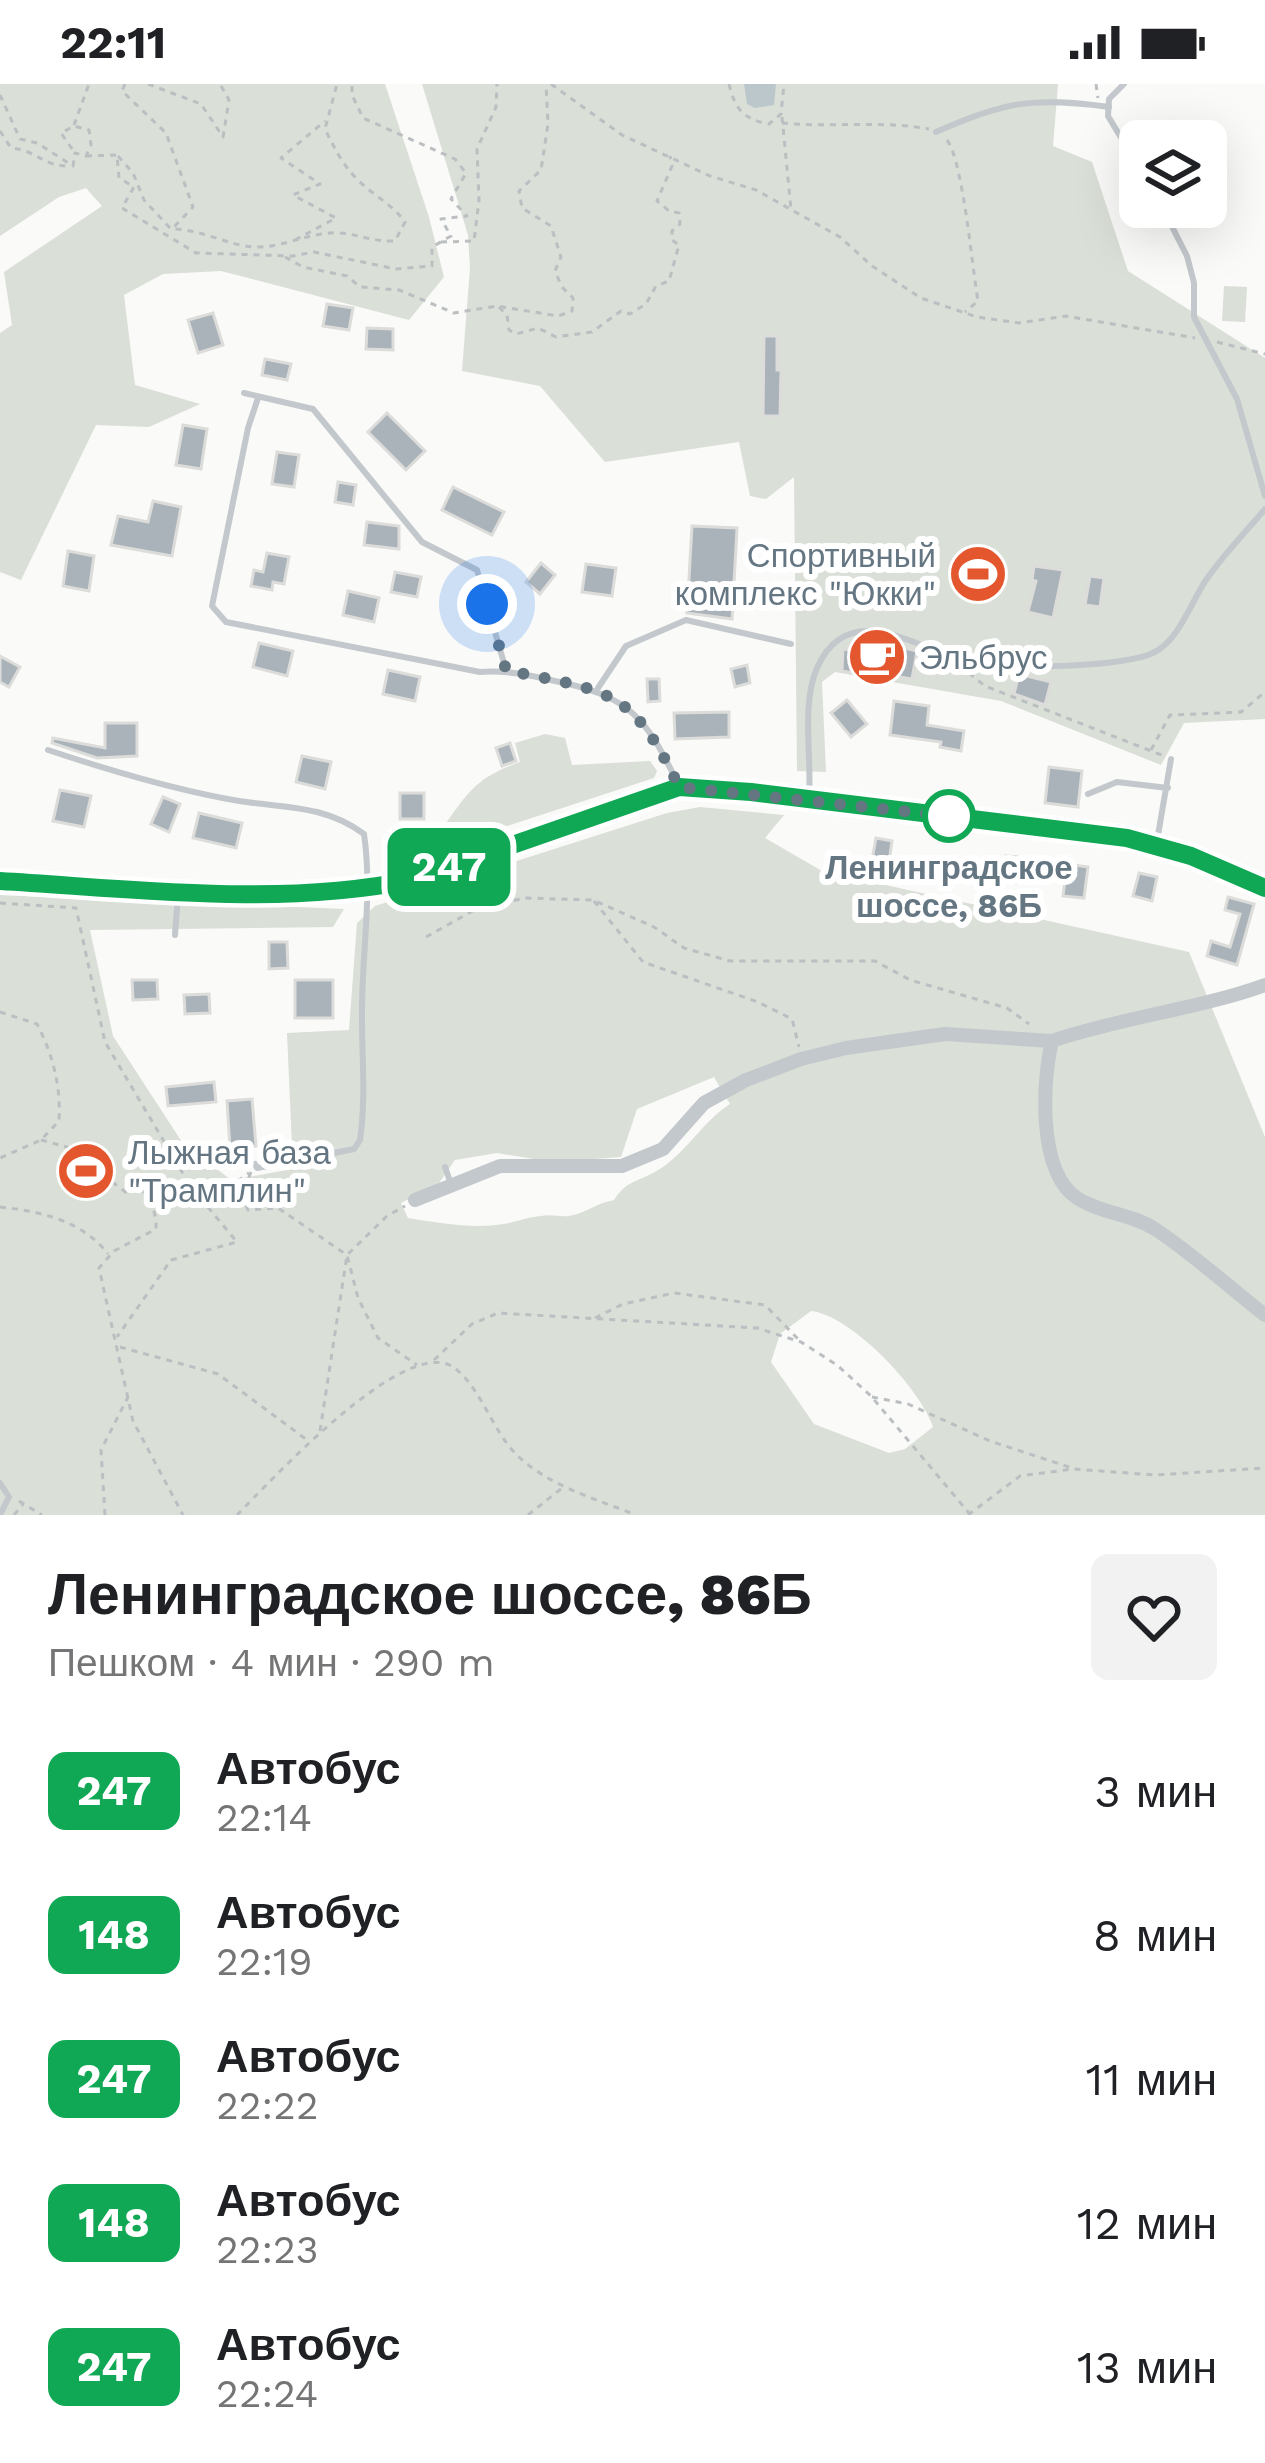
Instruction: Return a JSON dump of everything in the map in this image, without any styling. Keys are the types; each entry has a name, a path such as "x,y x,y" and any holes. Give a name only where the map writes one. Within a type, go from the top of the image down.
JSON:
{"main road":[{"path":"0,881 298,894 368,889 412,880 679,787 1127,838 1263,881"}],"street":[{"path":"415,1200 500,1166 622,1166 663,1149 704,1103 801,1059 945,1034 1052,1041 1101,1024 1190,1008 1265,985"},
{"path":"1052,1041 1046,1066 1045,1116 1058,1181 1079,1199 1152,1226 1265,1316"}],"lane":[{"path":"1119,134 1108,116 1109,99 1124,84"},
{"path":"936,132 982,111 1024,100 1109,107"},
{"path":"1173,228 1194,284 1193,317 1237,399 1265,496"},
{"path":"244,393 313,410 422,542 477,570 506,670"},
{"path":"258,398 212,606 226,622 480,672 506,670 597,689 629,708 657,740 679,787"},
{"path":"809,800 811,690 831,647 876,630 915,639 946,656 975,664 1132,661 1160,651 1204,582 1265,509"},
{"path":"597,689 626,646 686,620 791,644"},
{"path":"48,750 127,776 241,801 318,809 364,834 368,889 362,1021 366,1061 359,1139 354,1149 254,1168"},
{"path":"1156,845 1171,759"},
{"path":"1088,794 1117,782 1168,788"},
{"path":"175,934 178,891"},
{"path":"445,1167 452,1187"},
{"path":"0,1483 9,1497 0,1515"}],"path":[{"path":"89,84 74,126 61,133 75,153 117,154"},
{"path":"125,84 122,91 166,133 193,207 171,229"},
{"path":"148,84 201,104 223,136 230,100 220,84"},
{"path":"117,154 134,172 144,200 171,229 193,229 248,247 289,244 338,232 370,242 395,241 405,222 394,206 363,185 341,162 325,129 337,84"},
{"path":"117,154 118,178 134,187 122,208 196,253 284,256 314,252 396,269 432,266 432,247 451,236 441,220 467,216 451,199 466,172 455,159 363,118 352,84"},
{"path":"439,242 473,241 479,200 477,149 496,107 497,84"},
{"path":"284,256 303,267 347,276 360,287 399,290 454,313 497,306 558,316 572,311 573,298 555,271 561,257 550,226 522,208 519,190 541,170 548,84"},
{"path":"548,84 611,128 710,176 756,190 840,237 872,266 921,298 964,313 1019,323 1066,316 1115,322 1265,354"},
{"path":"729,84 735,106 748,120 769,124 782,114"},
{"path":"784,84 782,123 791,211"},
{"path":"0,95 20,140 37,142 73,166"},
{"path":"289,244 336,218 292,196 320,184 281,158 328,118"},
{"path":"782,123 827,128 891,124 936,132 950,142 959,161 977,301 964,313"},
{"path":"74,126 88,130 91,146 86,156"},
{"path":"0,131 11,148 30,150 52,166 73,166"},
{"path":"73,166 75,153"},
{"path":"497,306 507,314 509,331 516,334 538,328 556,338 592,332 613,315 630,314 646,304 656,286 669,281 677,262 679,245 672,240 672,231 680,224 679,213 669,212 657,201 672,166 670,156"},
{"path":"985,686 1171,759"},
{"path":"1150,750 1170,715 1241,712 1265,692"},
{"path":"425,937 492,905 525,898 593,899 654,927 684,948 730,961 875,961 910,980 1007,1008 1052,1041"},
{"path":"593,899 644,962 758,1002 792,1019 801,1059"},
{"path":"0,903 76,908 105,1042 191,1187 237,1242 171,1260 117,1337"},
{"path":"0,1012 37,1024 48,1046 60,1098 59,1121 41,1140 0,1158"},
{"path":"41,1140 67,1147 128,1194 139,1188 146,1193 157,1220 156,1229 109,1256 99,1268 133,1420 183,1515"},
{"path":"207,1203 254,1168"},
{"path":"254,1168 242,1195 248,1210 278,1208 347,1255 358,1298 378,1337 418,1366"},
{"path":"320,1433 347,1255 387,1216 415,1200"},
{"path":"0,1207 39,1211 95,1238 109,1256"},
{"path":"590,1320 622,1304 674,1293 765,1305 801,1342 838,1365 871,1396 969,1514 1020,1476 1073,1469 1155,1475 1265,1468"},
{"path":"237,1515 308,1441 387,1380 434,1360 472,1324 498,1313 757,1328 801,1342"},
{"path":"118,1346 218,1374 308,1441"},
{"path":"434,1360 454,1366 515,1454 563,1486 636,1515"},
{"path":"105,1515 101,1450 129,1395"},
{"path":"871,1396 908,1404 990,1441 1073,1469"},
{"path":"528,1515 563,1486"},
{"path":"12,1494 42,1515"},
{"path":"14,1515 23,1504"}],"shaded area":[{"path":"0,84 385,84 444,277 409,320 221,271 163,274 124,295 135,385 200,404 149,427 96,425 21,580 0,572 0,333 12,325 4,272 102,206 86,188 59,197 0,236"},
{"path":"422,84 1058,84 1053,146 1092,162 1128,271 1265,358 1265,719 1184,723 1161,765 1001,701 835,672 822,682 826,772 797,771 794,477 766,499 750,496 739,442 605,462 540,386 462,371 468,235"},
{"path":"744,84 776,84 774,105 755,108 747,104"},
{"path":"1224,286 1247,287 1245,322 1222,321"},
{"path":"545,734 565,738 572,765 650,761 657,771 654,778 452,844 444,826 468,794 494,773 520,762 515,743"},
{"path":"700,807 784,815 765,838 822,871 1189,952 1265,1137 1265,1515 0,1515 0,895 344,909 333,927 90,930 113,1036 182,1142 231,1180 293,1169 287,1033 349,1030 357,923 375,906 667,813","holes":["714,1077 730,1104 673,1159 626,1186 614,1200 569,1216 545,1215 480,1226 408,1218 401,1203 439,1183 455,1160 497,1153 552,1162 621,1157 637,1109","811,1311 845,1325 882,1356 915,1393 933,1427 905,1449 889,1453 814,1424 771,1362 780,1334"]}],"building":[{"path":"327,304 353,308 349,330 323,326"},
{"path":"213,313 223,345 198,353 188,320"},
{"path":"367,328 393,329 393,350 366,349"},
{"path":"764,336 777,336 780,416 763,416"},
{"path":"265,359 291,364 287,380 262,375"},
{"path":"387,413 425,451 406,470 368,432"},
{"path":"183,425 207,429 201,469 176,465"},
{"path":"277,452 299,455 294,487 272,484"},
{"path":"338,482 356,485 353,505 335,502"},
{"path":"453,487 504,512 492,535 442,510"},
{"path":"153,501 181,507 172,556 111,545 118,516 148,522"},
{"path":"367,522 399,526 399,549 364,545"},
{"path":"692,526 737,528 732,619 687,613"},
{"path":"68,551 94,556 89,591 63,586"},
{"path":"267,553 289,557 284,584 273,582 272,590 251,586 254,570 263,572"},
{"name":"Спортивный комплекс \"Юкки\"","path":"984,561 992,576 971,587 963,573"},
{"path":"541,563 555,575 540,594 526,582"},
{"path":"586,564 616,568 612,596 582,592"},
{"path":"1034,566 1063,570 1053,618 1028,612 1036,581 1032,580"},
{"path":"395,572 421,577 417,597 391,592"},
{"path":"1090,576 1104,578 1100,607 1085,605"},
{"path":"348,591 379,598 374,622 343,615"},
{"path":"869,639 917,651 912,679 888,675 889,666 861,662 855,662 854,673 842,671 843,649 867,652"},
{"path":"259,643 293,651 287,676 253,667"},
{"path":"0,656 20,667 9,687 0,682"},
{"path":"747,665 750,683 735,687 731,669"},
{"path":"388,670 420,677 415,701 383,694"},
{"path":"1019,674 1051,682 1045,705 1014,694"},
{"path":"647,679 659,679 660,701 648,702"},
{"path":"847,700 867,724 851,737 831,713"},
{"path":"894,701 929,706 927,725 964,731 961,751 940,747 941,742 890,735"},
{"path":"729,712 729,737 675,739 674,713"},
{"path":"105,723 137,723 137,756 97,758 52,743 53,738 105,748"},
{"path":"510,743 516,761 502,766 496,748"},
{"path":"302,756 331,762 325,789 296,782"},
{"path":"1049,767 1082,771 1078,807 1045,803"},
{"path":"60,790 91,796 84,827 53,821"},
{"path":"400,793 424,793 424,819 400,819"},
{"path":"163,797 180,804 169,832 151,824"},
{"path":"199,813 242,823 236,848 193,838"},
{"path":"876,838 892,841 889,862 872,860"},
{"path":"1006,856 1025,857 1024,883 1005,882"},
{"path":"1067,864 1088,867 1084,898 1063,896"},
{"path":"1139,873 1157,877 1152,901 1133,896"},
{"path":"1228,897 1254,904 1237,965 1207,956 1211,941 1230,947 1240,914 1225,910"},
{"path":"269,942 287,942 288,968 269,969"},
{"path":"132,980 157,980 158,999 133,1000"},
{"path":"295,980 333,980 333,1018 295,1018"},
{"path":"209,994 210,1013 185,1014 184,995"},
{"path":"214,1082 216,1102 168,1106 166,1087"},
{"path":"252,1099 256,1146 230,1148 227,1101"}],"bus line":[{"name":"247","path":"0,881 237,894 368,889 412,880 679,787 1127,838 1191,856 1265,888"}],"place":[{"name":"Спортивный комплекс \"Юкки\"","path":"978,574"},
{"name":"Эльбрус","path":"877,657"},
{"name":"Ленинградское шоссе, 86Б","path":"949,816"},
{"name":"Лыжная база \"Трамплин\"","path":"86,1171"}],"route":[{"path":"487,604 506,670 597,689 629,708 657,740 679,787 949,816"}]}
